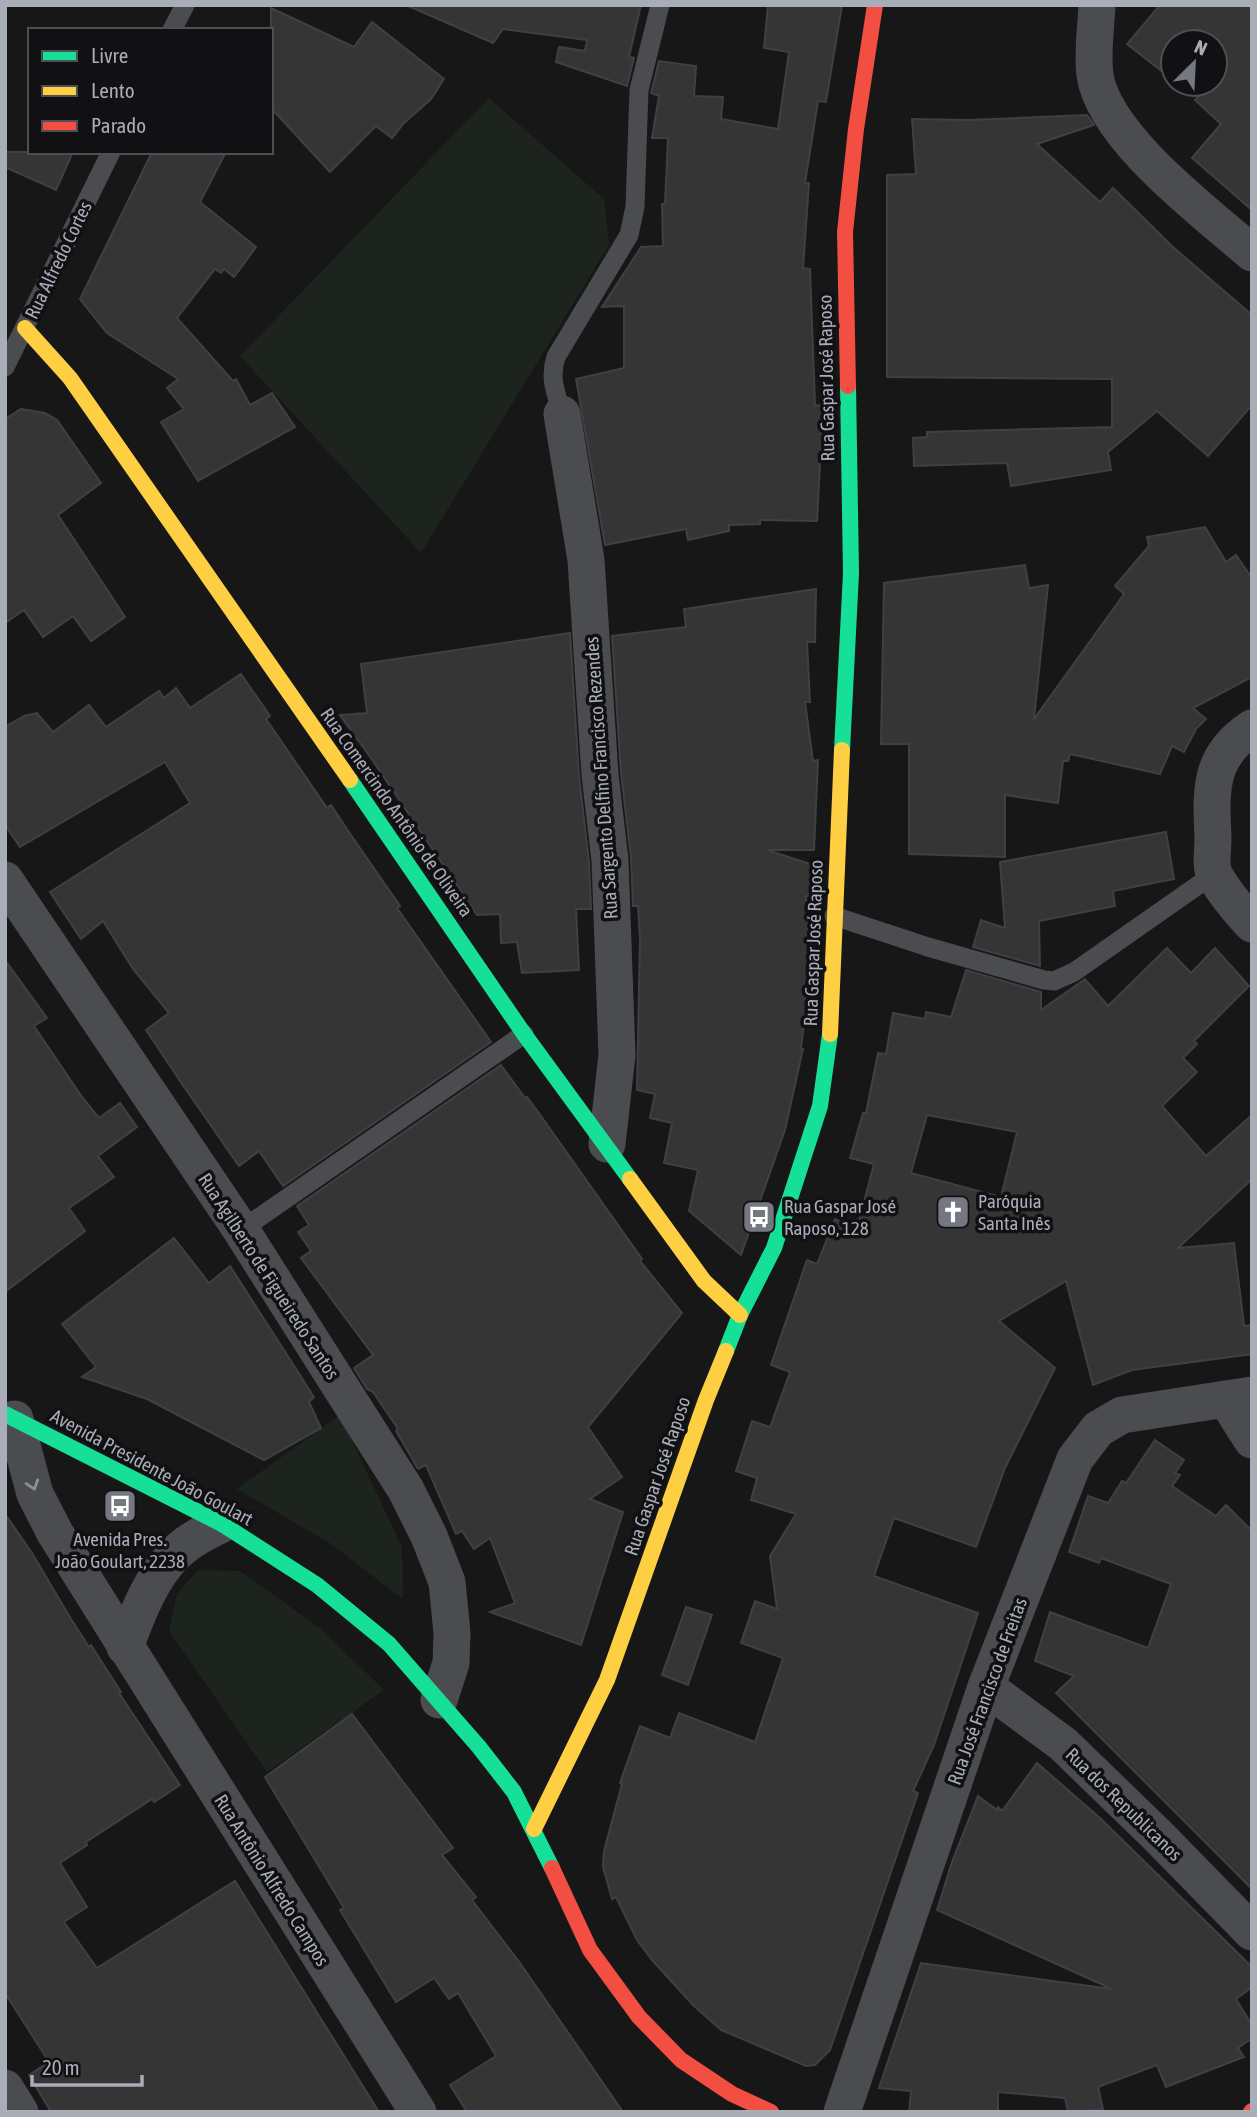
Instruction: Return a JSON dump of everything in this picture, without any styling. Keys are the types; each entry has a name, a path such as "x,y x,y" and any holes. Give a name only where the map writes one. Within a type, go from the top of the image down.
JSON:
{"street":[{"name":"Rua Gaspar José Raposo","path":"534,1829 607,1680 706,1400 740,1315 774,1248 805,1160 820,1106 829,1047 834,980 834,916 851,573 845,232 856,129 874,5"},
{"path":"1097,5 1095,75 1104,105 1124,135 1147,160 1252,253"},
{"name":"Rua Comercindo Antônio de Oliveira","path":"25,328 70,377 524,1034 607,1144 665,1230 704,1281 740,1315"},
{"name":"Rua Sargento Delfino Francisco Rezendes","path":"562,414 586,560 600,775 610,860 617,1055 607,1144"},
{"path":"1252,727 1230,746 1212,781 1214,874 1252,924"},
{"name":"Rua Agilberto de Figueiredo Santos","path":"5,880 241,1230 406,1490 429,1536 447,1582 452,1633 451,1662 439,1700"},
{"path":"1239,1397 1252,1440"},
{"name":"Rua José Francisco de Freitas","path":"842,2112 986,1687 1075,1460 1098,1429 1122,1415 1239,1397"},
{"name":"Avenida Presidente João Goulart","path":"10,1416 222,1524 317,1585 389,1644 514,1792 590,1950 639,2017 681,2060 732,2094 771,2112"},
{"name":"Rua Antônio Alfredo Campos","path":"10,1416 35,1493 55,1533 418,2112"},
{"path":"125,1647 142,1601 175,1553 193,1539 222,1524"},
{"name":"Rua dos Republicanos","path":"986,1687 1063,1744 1252,1932"},
{"path":"5,2088 20,2112"}],"lane":[{"path":"173,28 185,5"},
{"path":"562,414 552,383 556,357 629,235 632,224 635,207 639,90 660,5"},
{"name":"Rua Alfredo Cortes","path":"5,367 110,154"},
{"path":"834,916 928,947 1054,981 1074,972 1214,874"},
{"path":"241,1230 524,1034"}],"shaded area":[{"path":"489,98 604,199 609,245 421,553 240,356"},
{"path":"340,1415 402,1547 403,1599 328,1542 237,1489"},
{"path":"198,1570 240,1571 321,1629 384,1690 267,1772 169,1631 177,1594"}],"building":[{"path":"406,5 641,5 629,57 634,58 627,86 556,62 559,47 585,51 587,40 503,29 493,43"},
{"path":"768,5 842,5 826,102 818,101 805,183 809,183 803,268 810,269 815,405 823,406 817,521 760,520 760,524 729,525 729,531 688,540 686,529 605,545 576,379 624,368 624,306 602,307 641,247 663,246 662,204 665,204 668,138 652,138 659,96 651,93 659,61 696,66 694,96 723,97 721,119 778,129 789,52 764,48"},
{"path":"1160,5 1252,5 1252,210 1192,158 1221,124 1195,100 1229,98 1229,28 1159,28 1159,69 1127,44"},
{"path":"271,8 354,47 372,22 444,79 431,99 404,123 392,138 376,126 330,172 273,110"},
{"path":"1087,115 1094,125 1037,144 1100,202 1113,188 1173,247 1252,315 1252,405 1208,456 1157,411 1108,452 1111,470 1011,486 1007,463 914,466 913,438 927,437 927,432 1112,427 1112,379 887,377 887,175 916,174 912,119 969,120"},
{"path":"5,152 72,154 56,190 5,167"},
{"path":"151,154 225,154 200,202 256,247 234,277 224,269 221,273 215,269 177,318 233,381 236,379 250,405 272,393 295,427 198,481 161,422 184,409 167,388 178,379 107,333 80,299"},
{"path":"21,409 45,413 57,420 101,483 58,515 125,617 91,641 73,616 43,637 24,610 5,623 5,419"},
{"path":"1205,527 1226,562 1236,555 1252,578 1252,677 1193,708 1206,719 1196,729 1184,752 1172,746 1160,774 1070,754 1068,761 1063,761 1058,803 1005,795 1005,857 909,854 909,744 881,744 884,583 1025,565 1029,588 1048,585 1034,719 1124,594 1115,586 1149,546 1147,537"},
{"path":"816,589 815,642 807,642 810,702 805,702 813,761 818,760 814,850 767,850 813,865 811,896 806,896 810,969 803,1049 785,1130 741,1255 689,1211 698,1170 664,1163 672,1123 650,1118 655,1094 637,1090 640,939 638,906 633,906 612,636 686,627 684,609"},
{"path":"570,633 591,909 576,909 579,970 522,973 517,942 501,943 500,914 477,915 340,715 367,713 361,664"},
{"path":"241,674 270,716 266,719 327,808 331,805 400,906 397,908 491,1042 283,1186 259,1151 239,1166 180,1081 146,1030 169,1013 133,969 103,921 81,939 50,892 190,803 165,762 20,847 5,825 5,727 24,716 37,713 53,732 89,705 106,727 159,691 164,698 176,688 190,708"},
{"path":"1166,832 1174,879 1113,891 1115,906 1039,921 1040,966 973,947 981,920 1005,928 1000,862"},
{"path":"1167,948 1191,973 1215,948 1249,986 1194,1041 1197,1044 1183,1058 1197,1072 1162,1106 1206,1156 1252,1115 1252,1179 1178,1248 1234,1243 1244,1326 1252,1325 1252,1354 1132,1370 1093,1385 1066,1281 999,1321 1055,1368 1005,1468 976,1547 894,1518 874,1576 978,1613 934,1745 913,1791 918,1793 830,2050 815,2065 806,2066 721,2030 693,2005 637,1940 616,1897 612,1899 603,1867 604,1851 622,1784 620,1783 640,1726 670,1738 679,1713 755,1742 783,1658 741,1643 755,1601 777,1609 770,1556 796,1514 751,1500 757,1478 736,1471 752,1421 770,1427 790,1372 771,1365 807,1260 817,1264 835,1219 857,1228 874,1164 850,1158 863,1113 866,1113 878,1053 886,1054 893,1013 925,1019 926,1012 951,1017 966,970 1041,992 1041,1010 1085,979 1108,1006","holes":["927,1115 1017,1132 1001,1197 911,1173"]},
{"path":"5,960 47,1018 34,1026 82,1097 99,1118 120,1103 137,1127 98,1156 114,1177 69,1208 85,1231 5,1292"},
{"path":"501,1065 536,1109 642,1259 640,1261 682,1313 588,1427 622,1477 590,1499 623,1512 581,1645 490,1612 515,1603 490,1538 474,1549 462,1531 456,1534 426,1465 418,1469 396,1431 398,1429 354,1368 373,1355 301,1258 311,1251 298,1232 309,1225 297,1206"},
{"path":"174,1238 209,1283 230,1266 314,1397 309,1402 321,1428 264,1460 147,1399 82,1377 96,1367 62,1324"},
{"path":"1155,1440 1184,1460 1175,1473 1180,1475 1172,1486 1216,1516 1226,1505 1252,1531 1252,1889 1056,1693 1074,1676 1035,1661 1050,1612 1148,1648 1171,1584 1101,1558 1099,1563 1069,1552 1088,1496 1108,1503 1122,1481 1126,1483"},
{"path":"5,1514 180,1785 154,1802 152,1799 86,1842 87,1845 60,1863 87,1907 64,1922 97,1968 235,1881 379,2112 51,2112 29,2075 49,2062 5,1993"},
{"path":"686,1607 712,1615 688,1685 662,1675"},
{"path":"352,1714 453,1848 442,1855 476,1897 472,1900 520,1963 623,2112 467,2112 450,2085 496,2056 458,1993 449,1999 434,1978 396,2002 340,1910 344,1908 265,1777"},
{"path":"1037,1763 1101,1819 1252,1967 1252,1987 1236,1999 1252,2025 1252,2038 1238,2048 1244,2057 1166,2087 1157,2065 1098,2087 1103,2109 1068,2112 1065,2098 998,2092 998,2112 909,2112 911,2091 879,2088 921,1963 1112,1989 937,1910 952,1862 978,1796 1002,1811"}],"traffic: fast":[{"path":"842,750 851,573 848,386"},
{"path":"350,780 524,1034 630,1179"},
{"path":"726,1351 740,1315 774,1248 820,1106 830,1034"},
{"path":"5,1414 222,1524 317,1585 389,1644 479,1747 514,1792 552,1868"}],"traffic: slow":[{"path":"25,328 70,378 350,780"},
{"path":"830,1034 842,750"},
{"path":"630,1179 704,1281 740,1315"},
{"path":"534,1829 607,1680 706,1400 726,1351"}],"traffic: jam":[{"path":"848,386 845,232 856,129 875,5"},
{"path":"552,1868 590,1950 639,2017 681,2060 732,2094 771,2112"}],"place":[{"name":"Paróquia Santa Inês","path":"953,1212"},
{"name":"Rua Gaspar José Raposo, 128","path":"759,1217"},
{"name":"Avenida Pres. João Goulart, 2238","path":"120,1506"}]}
